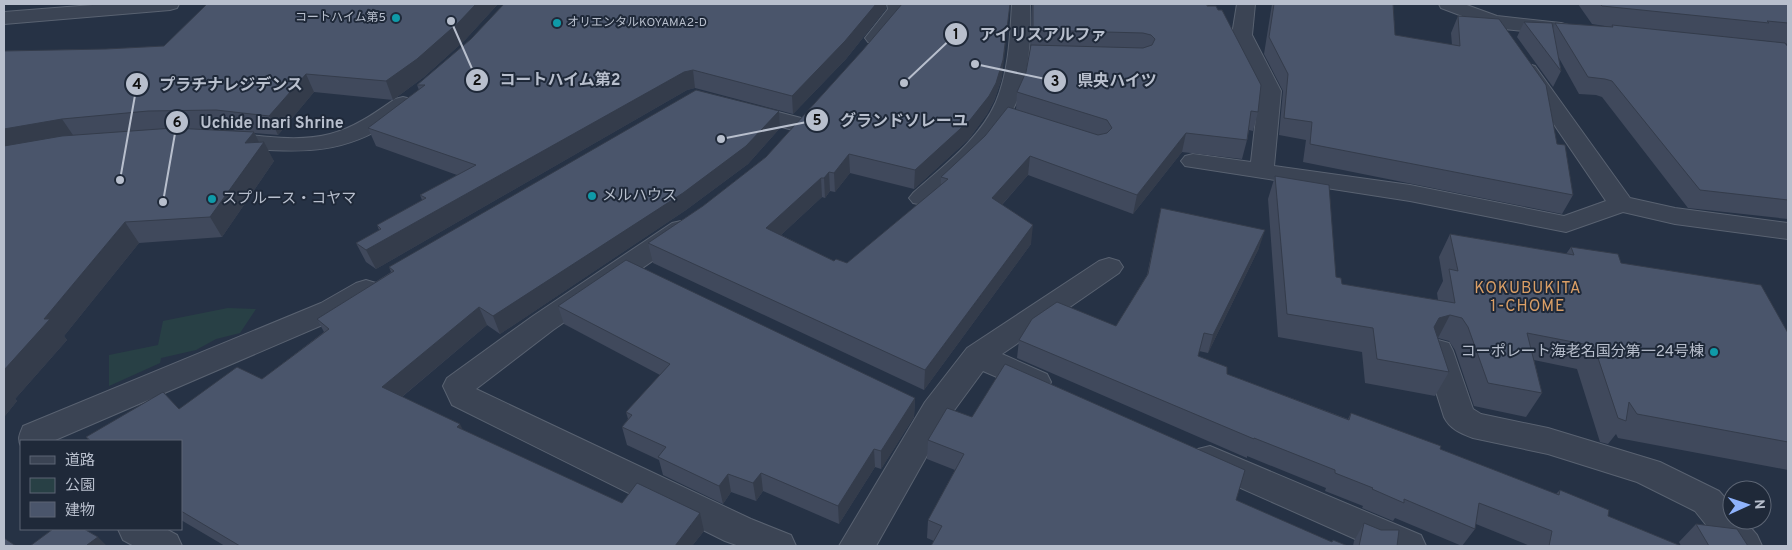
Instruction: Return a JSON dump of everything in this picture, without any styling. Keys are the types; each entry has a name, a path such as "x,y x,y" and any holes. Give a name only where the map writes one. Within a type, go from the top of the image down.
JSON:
{"street":[{"path":"4,18 170,4"},
{"path":"860,56 898,10 896,4"},
{"path":"922,198 1010,117 1010,92 1028,55 1022,32 1021,4"},
{"path":"1246,4 1242,35 1270,91 1262,170"},
{"path":"1448,4 1494,22 1579,31"},
{"path":"1494,22 1621,204"},
{"path":"204,138 302,144 330,142 360,131 383,118 417,94"},
{"path":"777,147 816,104"},
{"path":"723,105 797,124"},
{"path":"1193,161 1410,193 1566,224 1621,204 1675,216 1788,232"},
{"path":"704,212 543,323 458,386 463,398 733,538 778,546"},
{"path":"628,265 655,278"},
{"path":"857,546 923,405 978,356 1109,267"},
{"path":"35,440 35,435 331,310 390,276"},
{"path":"1438,350 1460,416 1472,425 1548,441 1648,472 1707,501 1744,546"},
{"path":"978,356 1060,392"},
{"path":"1179,445 1408,546"},
{"path":"138,530 164,546"}],"green space":[{"path":"228,308 256,309 240,333 216,339 196,350 161,358 160,363 109,386 109,355 158,345 163,321"}],"building":[{"path":"207,4 476,4 459,22 417,59 386,81 306,74 269,116 216,110 148,111 62,119 4,129 4,51 164,46"},
{"path":"504,4 876,4 845,41 792,96 693,70 684,72 366,250 356,243 381,229 377,225 426,198 420,195 476,165 368,128 425,85 417,85 471,39"},
{"path":"902,4 1010,4 1003,60 996,83 989,96 970,120 915,170 849,154 834,173 829,172 824,178 821,178 766,228 834,261 836,259 847,263 948,179 941,177 985,136 1008,107 1098,135 1107,133 1112,128 1107,120 1017,92 1026,72 1031,45 1143,48 1152,45 1155,39 1151,35 1143,33 1033,30 1033,4 1207,4 1207,6 1216,6 1218,10 1222,10 1261,85 1258,112 1251,111 1247,140 1186,133 1137,195 1030,156 992,198 1033,225 925,370 648,243 703,206 766,157"},
{"path":"1274,4 1393,4 1395,35 1460,46 1458,16 1499,19 1546,85 1557,144 1565,145 1573,195 1310,144 1312,122 1284,118 1288,74 1269,37"},
{"path":"1600,4 1788,4 1788,23 1767,21 1769,23 1602,6"},
{"path":"1524,22 1552,23 1561,71"},
{"path":"1555,23 1613,27 1612,25 1785,43 1788,47 1788,200 1700,190 1612,81 1588,77"},
{"path":"696,90 779,111 746,146 683,193 493,316 479,307 382,387 460,424 457,427 622,503 637,483 700,513 675,546 240,546 182,512 182,440 90,440 86,437 163,392 179,409 237,367 262,379 329,329 317,319 394,271 389,267"},
{"path":"173,128 254,132 245,143 264,142 210,217 125,222 44,319 50,319 4,370 4,146 62,136"},
{"path":"1275,176 1329,185 1336,277 1341,278 1342,284 1455,303 1449,269 1458,271 1450,234 1574,255 1571,247 1618,254 1621,263 1761,285 1788,333 1788,442 1637,414 1629,402 1626,421 1618,418 1594,346 1527,333 1542,393 1488,383 1468,327 1462,318 1450,315 1439,318 1434,327 1449,372 1377,359 1373,328 1287,314"},
{"path":"1161,208 1265,230 1213,335 1204,333 1198,356 1227,367 1227,374 1349,420 1351,413 1441,446 1440,449 1559,495 1560,490 1609,510 1608,516 1681,546 1549,546 1552,531 1479,503 1475,529 1404,499 1404,503 1335,473 1335,470 1254,439 1019,340 1032,319 1057,302 1116,326 1148,274"},
{"path":"626,260 915,398 881,451 874,449 838,506 761,473 753,483 728,474 719,486 658,457 666,447 622,427 632,415 626,412 670,364 558,306"},
{"path":"1005,364 1245,470 1236,500 1332,542 1333,540 1348,546 931,546 942,526 928,520 964,454 928,440 947,408 972,417"},
{"path":"1364,523 1381,530 1399,530 1397,546 1359,546"},
{"path":"1696,524 1722,527 1722,530 1738,530 1748,546 1709,546"},
{"path":"52,530 86,530 98,537 87,545 89,546 30,546"},
{"path":"4,538 16,546 4,546"}],"place":[{"name":"コートハイム第5","path":"396,18"},
{"name":"コートハイム第2","path":"451,21"},
{"name":"オリエンタルKOYAMA2-D","path":"557,23"},
{"name":"県央ハイツ","path":"975,64"},
{"name":"アイリスアルファ","path":"904,83"},
{"name":"グランドソレーユ","path":"721,139"},
{"name":"プラチナレジデンス","path":"120,180"},
{"name":"メルハウス","path":"592,196"},
{"name":"スプルース・コヤマ","path":"212,199"},
{"name":"Uchide Inari Shrine","path":"163,202"},
{"name":"コーポレート海老名国分第一24号棟","path":"1714,352"}],"district":[{"name":"KOKUBUKITA 1-CHOME","path":"1528,298"}]}
